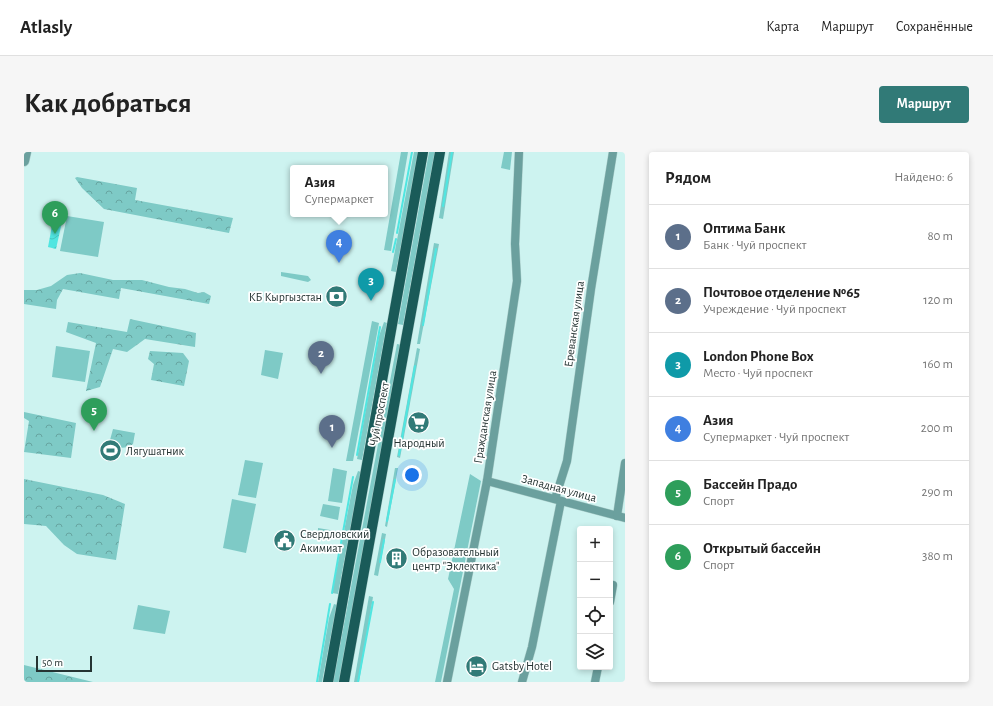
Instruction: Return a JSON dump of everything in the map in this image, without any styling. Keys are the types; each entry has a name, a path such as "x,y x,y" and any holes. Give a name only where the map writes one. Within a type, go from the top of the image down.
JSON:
{"main road":[{"name":"Чуй проспект","path":"328,682 422,152"},
{"name":"Чуй проспект","path":"344,682 408,336 440,152"},
{"path":"390,333 408,336"}],"street":[{"path":"24,160 26,152"},
{"name":"Гражданская улица","path":"447,682 487,481 517,281 515,244 519,152"},
{"name":"Ереванская улица","path":"522,682 532,647 558,500 567,461 591,289 613,152"},
{"path":"621,517 625,463"},
{"name":"Западная улица","path":"487,481 621,517"},
{"path":"595,682 597,670"}],"green space":[{"path":"401,152 408,152 391,251 384,250"},
{"path":"414,152 419,152 396,272 391,271"},
{"path":"429,152 435,152 403,325 398,324"},
{"path":"449,152 454,152 443,219 439,218"},
{"path":"504,152 512,152 510,170 501,168"},
{"path":"77,177 137,188 135,200 233,218 229,233 104,209 82,188 75,178"},
{"path":"67,216 104,222 98,257 60,251"},
{"path":"434,243 439,244 420,344 417,344"},
{"path":"281,272 308,276 311,280 308,282 281,276"},
{"path":"80,273 113,280 142,280 198,293 204,292 211,296 209,304 121,288 119,299 63,289 57,300 56,309 24,304 24,290 37,290 51,286 67,275"},
{"path":"130,319 196,333 195,347 145,339 127,352 113,349 100,387 86,391 96,343 66,332 68,322 127,332"},
{"path":"372,321 379,323 353,461 346,461"},
{"path":"384,322 387,323 362,460 357,459 379,336"},
{"path":"397,344 402,345 339,682 333,682"},
{"path":"56,346 90,351 85,382 52,377"},
{"path":"417,348 420,349 400,458 397,457"},
{"path":"265,350 283,353 278,379 261,375"},
{"path":"150,351 183,353 189,361 184,386 151,380 154,364 148,359"},
{"path":"24,412 76,423 71,458 24,452 29,421 24,418"},
{"path":"113,429 135,433 133,444 122,448 111,444 110,440"},
{"path":"245,460 263,463 256,498 238,495"},
{"path":"333,468 347,471 342,503 328,501"},
{"path":"395,468 398,468 387,527 385,526"},
{"path":"358,471 361,472 338,594 332,593 353,485"},
{"path":"470,474 481,481 441,682 435,682 454,589 448,579"},
{"path":"24,479 103,495 125,504 116,560 77,554 64,545 46,526 24,524"},
{"path":"232,499 256,504 246,553 223,548"},
{"path":"323,504 340,507 338,520 320,516"},
{"path":"318,528 336,531 335,535 318,532"},
{"path":"382,533 386,534 378,576 374,575"},
{"path":"369,596 373,597 359,682 354,682"},
{"path":"334,604 337,605 322,682 318,682 329,618"},
{"path":"138,605 170,611 165,634 133,629"},
{"path":"24,665 93,682 24,682"}],"water":[{"path":"53,220 62,222 56,249 48,247"},
{"name":"Лягушатник","path":"111,447 118,452 115,456 104,454 107,449"}],"waterway":[{"path":"397,233 412,152"},
{"path":"443,206 452,152"},
{"path":"393,252 396,239"},
{"path":"423,325 436,249"},
{"path":"357,455 380,327"},
{"path":"399,455 415,366"},
{"path":"341,543 353,477"},
{"path":"387,521 395,480"},
{"path":"380,562 384,540"},
{"path":"332,593 339,553"},
{"path":"358,682 373,602"},
{"path":"317,682 330,604"}],"place":[{"name":"Открытый бассейн","path":"55,234"},
{"name":"Азия","path":"339,263"},
{"name":"КБ Кыргызстан","path":"337,297"},
{"name":"London Phone Box","path":"371,301"},
{"name":"Почтовое отделение №65","path":"321,374"},
{"name":"Народный","path":"419,422"},
{"name":"Бассейн Прадо","path":"94,431"},
{"name":"Оптима Банк","path":"332,448"},
{"name":"Лягушатник","path":"111,451"},
{"name":"Свердловский Акимиат","path":"284,541"},
{"name":"Образовательный центр \"Эклектика\"","path":"397,559"},
{"name":"Gatsby Hotel","path":"477,666"}]}
